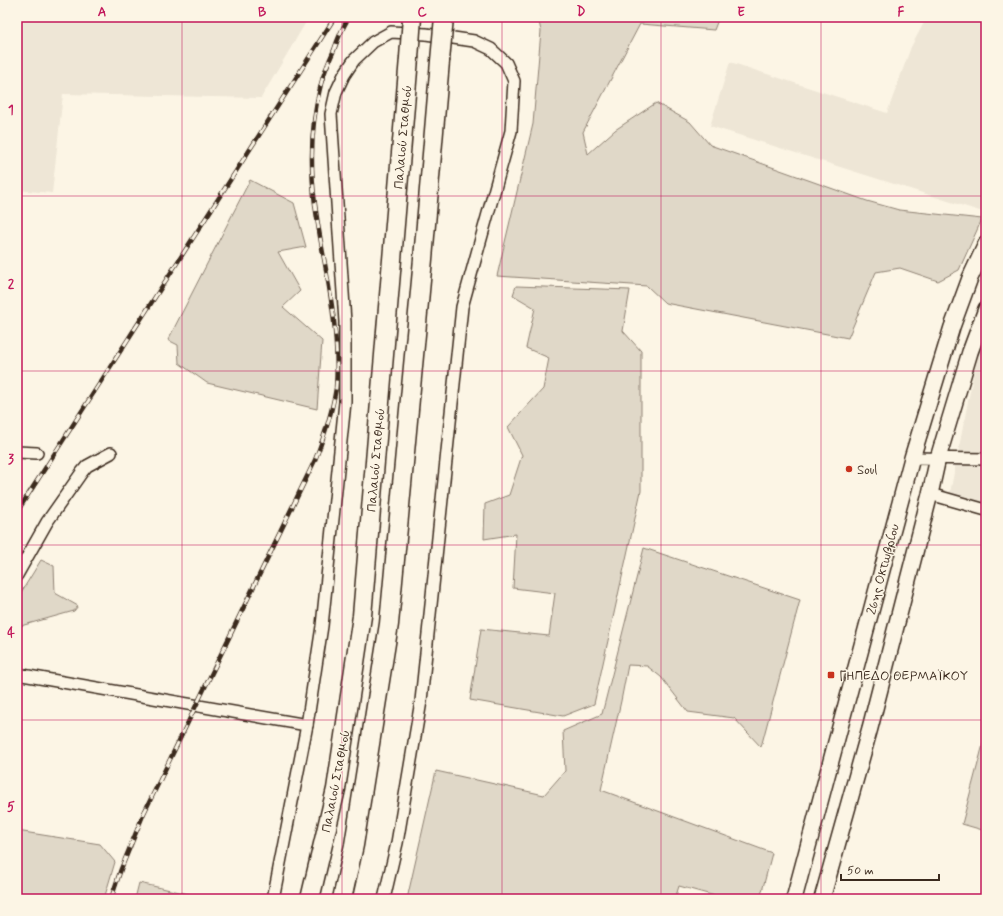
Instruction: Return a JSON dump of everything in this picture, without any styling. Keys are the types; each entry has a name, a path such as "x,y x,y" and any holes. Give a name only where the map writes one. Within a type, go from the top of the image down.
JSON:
{"highway":[{"name":"Παλαιού Σταθμού","path":"310,899 336,789 362,616 412,17"},
{"path":"342,899 354,845 389,624 424,259 444,17"}],"main road":[{"name":"26ης Οκτωβρίου","path":"794,899 912,458 952,328 970,278 986,244"},
{"path":"822,899 870,728 938,458 970,352 986,309"}],"street":[{"path":"272,899 307,725 322,626 345,402 345,322 331,114 336,92 344,75 354,60 373,42 391,32 426,34 474,41 491,49 506,63 514,81 511,131 462,307 421,701 397,843 384,899"},
{"path":"17,452 37,453"},
{"path":"17,575 47,522 82,472 87,466 111,453"},
{"path":"912,458 986,459"},
{"path":"930,494 986,510"},
{"path":"17,674 307,725"}],"shaded area":[{"path":"17,17 309,17 261,98 63,94 52,193 17,190"},
{"path":"538,17 719,17 714,30 640,24 583,132 588,154 615,130 656,103 690,122 710,145 867,201 899,210 982,219 959,270 938,281 900,268 876,272 848,338 665,303 647,286 497,276 533,124 541,31"},
{"path":"927,17 986,17 986,213 710,126 730,62 887,113 911,47"},
{"path":"250,180 294,203 306,247 278,252 300,291 283,307 322,341 317,409 207,383 179,363 178,345 168,340"},
{"path":"516,286 630,290 623,331 641,351 641,491 594,704 563,716 470,700 481,629 549,636 555,593 513,588 516,534 484,539 485,504 509,495 522,455 508,427 543,389 549,358 526,348 535,308 513,295"},
{"path":"986,335 986,505 950,493 977,356"},
{"path":"644,548 800,600 761,747 734,718 688,712 661,677 647,666 628,665 601,790 772,853 760,899 726,899 679,886 675,899 407,899 436,771 544,795 565,771 563,731 602,714"},
{"path":"41,560 54,566 55,593 78,606 74,611 17,627 17,599"},
{"path":"986,733 986,831 962,824"},
{"path":"17,831 100,844 115,862 104,899 17,899"},
{"path":"139,883 193,895 194,899 135,899"}],"railway":[{"path":"17,512 335,17"},
{"path":"111,899 121,869 144,813 315,460 330,416 336,388 337,366 335,327 313,189 312,144 315,113 322,80 339,37 349,17"}],"place":[{"name":"Soul","path":"849,469"},
{"name":"ΓΗΠΕΔΟ ΘΕΡΜΑΪΚΟΥ","path":"831,675"}]}
